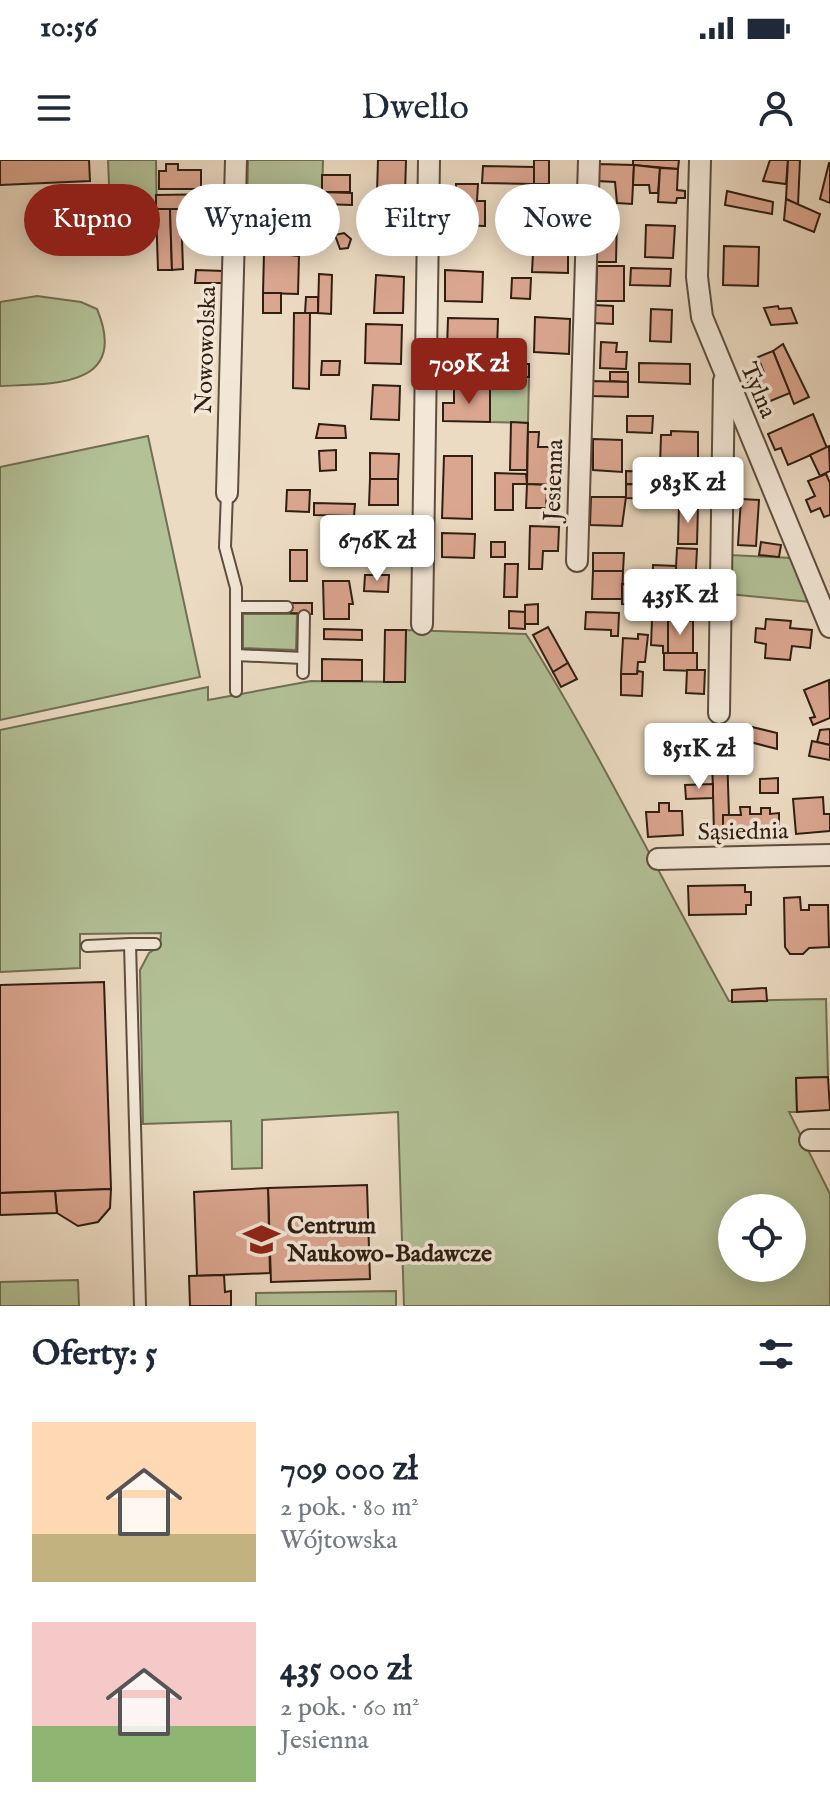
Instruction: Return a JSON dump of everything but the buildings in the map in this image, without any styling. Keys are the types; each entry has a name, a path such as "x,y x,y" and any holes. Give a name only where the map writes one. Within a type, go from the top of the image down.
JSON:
{"street":[{"name":"Nowowolska","path":"227,493 236,160"},
{"path":"422,624 429,160"},
{"name":"Jesienna","path":"577,561 589,160"},
{"name":"Tylna","path":"700,160 698,299 724,374 830,627"},
{"path":"719,713 724,374"},
{"name":"Sąsiednia","path":"658,859 830,855"}],"lane":[{"path":"227,493 225,547 236,588 236,691"},
{"path":"236,607 287,607"},
{"path":"303,673 304,616"},
{"path":"236,655 303,658"},
{"path":"130,944 140,1306"},
{"path":"87,946 155,944"}],"green space":[{"path":"108,160 156,160 156,184 109,184"},
{"path":"248,160 323,160 322,184 247,184"},
{"path":"37,296 81,302 97,309 104,335 103,354 95,368 62,382 0,386 0,302"},
{"path":"471,364 515,364 515,377 529,377 528,423 490,422 490,389 471,389"},
{"path":"148,436 200,677 0,720 0,467"},
{"path":"730,555 792,558 811,602 729,594"},
{"path":"243,614 297,614 296,650 243,648"},
{"path":"406,630 526,634 605,770 729,1001 826,999 828,1077 796,1078 797,1112 789,1112 830,1194 830,1306 404,1306 398,1112 262,1120 262,1168 232,1169 231,1121 143,1124 140,970 149,953 160,946 161,933 80,934 80,968 0,972 0,730 208,687 208,700 311,681 404,682"},
{"path":"78,1280 79,1306 0,1306 0,1282"},
{"path":"396,1291 396,1306 256,1306 256,1293"}],"place":[{"name":"Centrum Naukowo-Badawcze","path":"261,1239"}]}
